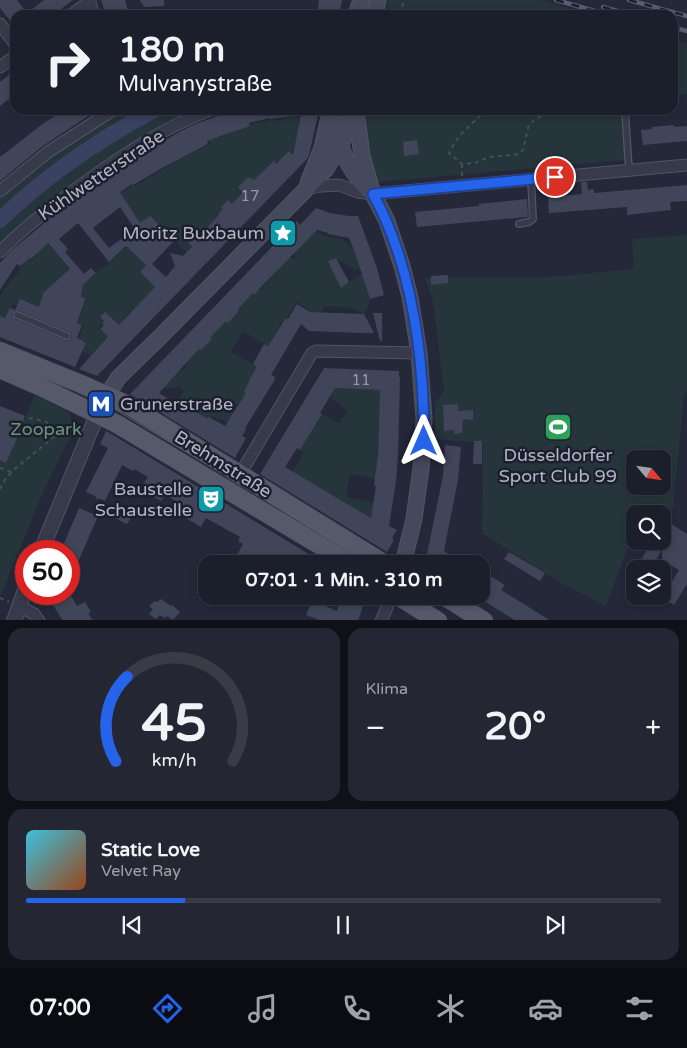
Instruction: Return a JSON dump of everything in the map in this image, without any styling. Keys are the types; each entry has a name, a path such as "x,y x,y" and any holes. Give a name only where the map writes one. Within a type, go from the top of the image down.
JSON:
{"main road":[{"path":"306,189 322,148 330,115"},
{"path":"333,115 337,135 345,156 360,182 373,194"},
{"path":"97,415 119,377 326,169 340,145 353,115"},
{"path":"356,115 362,156 373,194 387,221 402,266 410,297 419,353 424,441 414,519 405,555"},
{"name":"Brehmstraße","path":"0,351 118,400 370,555"},
{"name":"Brehmstraße","path":"0,369 117,424 336,555"},
{"path":"413,605 438,620"},
{"path":"460,605 484,620"}],"street":[{"path":"78,10 90,1"},
{"path":"0,24 10,37"},
{"path":"0,191 48,152 105,115"},
{"name":"Kühlwetterstraße","path":"0,252 36,219 105,168 155,136 195,115"},
{"path":"306,189 321,186 343,186 358,192 373,194 687,165"},
{"path":"230,492 312,353 316,351 419,353"},
{"path":"46,540 97,415"},
{"path":"381,620 388,605"},
{"path":"14,620 19,606 34,614 39,620"}],"lane":[{"path":"625,115 629,170"},
{"path":"519,224 533,219 530,179"},
{"path":"17,315 67,336"}],"path":[{"path":"481,115 463,131 449,153 462,164 475,163 492,156 513,155 523,150 530,124 542,115"},
{"path":"29,418 44,421 62,431"},
{"path":"0,489 11,472 78,418"},
{"path":"0,468 11,472"}],"green space":[{"path":"388,0 542,0 577,10 386,10"},
{"path":"678,41 687,44 687,94 678,95"},
{"path":"111,115 186,115 143,137 92,169 68,186 0,244 0,195 57,150"},
{"path":"366,115 623,115 626,160 377,182 372,164"},
{"path":"296,116 296,118 301,117 296,148 292,152 289,151 281,160 280,166 275,162 232,204 229,201 223,207 226,210 208,232 203,228 188,244 193,249 188,254 156,222 145,231 121,193 210,144 208,140 251,126 251,124"},
{"path":"315,232 341,239 354,250 360,269 355,270 336,258 329,261 341,287 363,273 363,279 370,299 365,314 348,307 324,306 322,312 318,312 316,315 297,302 283,324 280,323 278,325 280,326 268,346 243,331 231,352 260,368 252,378 250,377 248,381 251,383 244,391 246,393 238,405 236,404 233,409 235,410 229,423 221,419 220,421 212,416 208,419 193,410 197,403 194,401 190,405 179,399 184,391 178,386 176,388 162,389 178,372 184,369 190,358 212,339 210,337 226,321 233,318 239,311 238,309 253,293 255,295 290,257 293,259 296,256 294,253"},
{"name":"Düsseldorfer Sport Club 99","path":"687,235 687,391 684,396 673,508 671,508 671,505 626,505 627,550 606,606 563,584 482,533 483,443 435,439 435,403 444,391 433,301 425,278 538,278 634,269 632,239"},
{"path":"47,243 70,270 41,308 28,302 24,309 12,304 6,319 0,317 0,297 21,270 19,268 38,254"},
{"path":"127,247 147,266 140,273 155,287 153,289 155,291 133,313 130,311 124,318 126,319 119,326 106,313 101,318 104,321 98,328 108,338 92,356 83,352 78,340 84,326 77,323 84,308 79,306 83,285"},
{"path":"335,388 382,390 379,412 376,479 350,474 346,496 374,502 374,520 292,472 304,452 300,450 322,414 339,424 347,411 340,406 341,404 330,398"},
{"name":"Zoopark","path":"35,395 70,413 72,433 43,492 23,540 15,540 15,560 0,597 0,460 6,463"}],"building":[{"path":"0,0 17,0 25,10 10,10 10,21 0,8"},
{"path":"44,0 73,0 60,10 31,10"},
{"path":"101,0 125,0 128,10 104,10"},
{"path":"140,0 164,0 164,6 144,7"},
{"path":"319,0 342,0 340,10 318,10"},
{"path":"10,74 10,98 0,106 0,82"},
{"path":"56,115 90,115 43,146 0,181 0,157"},
{"path":"221,115 301,115 318,115 307,159 97,376 79,369 108,337 100,329 104,325 102,324 104,321 100,317 105,312 119,325 155,287 140,272 146,265 126,246 109,262 78,223 59,239 68,249 65,252 84,274 91,268 96,273 83,285 81,297 85,298 77,323 82,325 77,338 86,343 75,367 0,337 0,316 5,318 10,308 15,310 20,299 39,307 44,292 70,269 48,243 31,259 20,266 17,264 0,290 0,263 12,250 61,209 130,161 181,131","holes":["301,115 293,155 289,151 276,164 274,161 254,180 248,177 238,187 243,192 232,204 228,200 221,207 223,209 219,215 205,230 202,227 187,242 192,247 183,256 170,253 175,266 166,277 152,264 175,240 150,216 140,223 120,192 208,144 207,141 250,126 249,123 270,118","120,207 135,229 109,248 93,228","16,310 69,332 72,335 71,338 68,341 65,340 15,319 12,315"]},
{"path":"674,125 674,127 687,126 687,141 643,145 641,130"},
{"path":"417,140 419,154 404,156 403,142"},
{"path":"581,182 587,182 588,190 594,189 594,193 687,185 687,201 670,202 671,210 627,215 627,207 549,213 548,197 582,194"},
{"path":"527,199 528,217 417,227 415,212"},
{"path":"316,208 330,213 358,216 377,268 384,295 370,299 349,238 317,230 254,295 253,293 228,323 226,321 217,330 210,338 212,339 201,350 199,349 159,393 225,426 246,393 244,392 248,382 257,367 253,364 264,344 268,346 297,304 310,312 364,314 374,333 309,331 301,324 271,375 275,377 274,381 245,428 242,436 246,438 235,458 130,394 297,221 300,225"},
{"path":"336,258 349,282 341,288 328,261"},
{"path":"448,275 448,283 431,285 431,276"},
{"path":"373,313 382,313 382,341 380,341"},
{"path":"324,368 399,371 398,458 389,526 397,530 387,552 260,474","holes":["335,388 380,390 378,455 374,486 376,486 371,518 285,467 297,448 300,450"]},
{"path":"458,404 458,411 473,410 473,420 463,419 462,433 454,434 454,430 444,431 443,405"},
{"path":"0,406 25,416 6,463 0,460"},
{"path":"106,431 310,555 237,555 243,544 238,541 240,537 206,518 201,527 182,516 178,513 183,505 165,495 161,501 154,497 157,493 143,485 148,477 122,465 105,501 97,499 86,492 108,448 100,444"},
{"path":"474,441 482,441 482,464 473,464"},
{"path":"445,445 461,447 458,480 444,551 450,555 427,555 443,476"},
{"path":"119,504 135,511 127,524 115,518 117,513 115,512"},
{"path":"79,508 98,516 80,558 80,540 65,540"},
{"path":"671,524 687,534 687,584 674,605 671,603 671,583 679,570 671,565 671,560 662,560 662,550 671,550"},
{"path":"647,550 661,550 656,560 641,560"},
{"path":"509,552 545,573 540,581 504,559"},
{"path":"492,577 505,585 501,590 549,620 514,620 490,605 490,579"},
{"path":"161,599 180,612 173,620 167,616 165,618 160,615 156,619 149,614 153,609 149,606"},
{"path":"85,602 91,612 88,613 92,620 62,620 53,605 77,606"},
{"path":"310,605 323,605 337,611 339,605 363,606 358,620 319,620 306,615"}],"waterway":[{"path":"0,220 35,189 73,160 113,133 145,115"}],"tram line":[{"path":"0,353 51,374 96,398 358,555"},
{"path":"441,605 465,620"}],"railway":[{"path":"556,0 591,10"},
{"path":"629,0 665,10"},
{"path":"603,7 614,10"},
{"path":"678,14 687,16"},
{"path":"678,29 687,31"}],"place":[{"name":"Moritz Buxbaum","path":"283,233"},
{"name":"Grunerstraße","path":"101,404"},
{"name":"Düsseldorfer Sport Club 99","path":"558,427"},
{"name":"Baustelle Schaustelle","path":"211,499"}],"route":[{"path":"424,441 419,353 410,297 387,221 373,194 555,177"}]}
